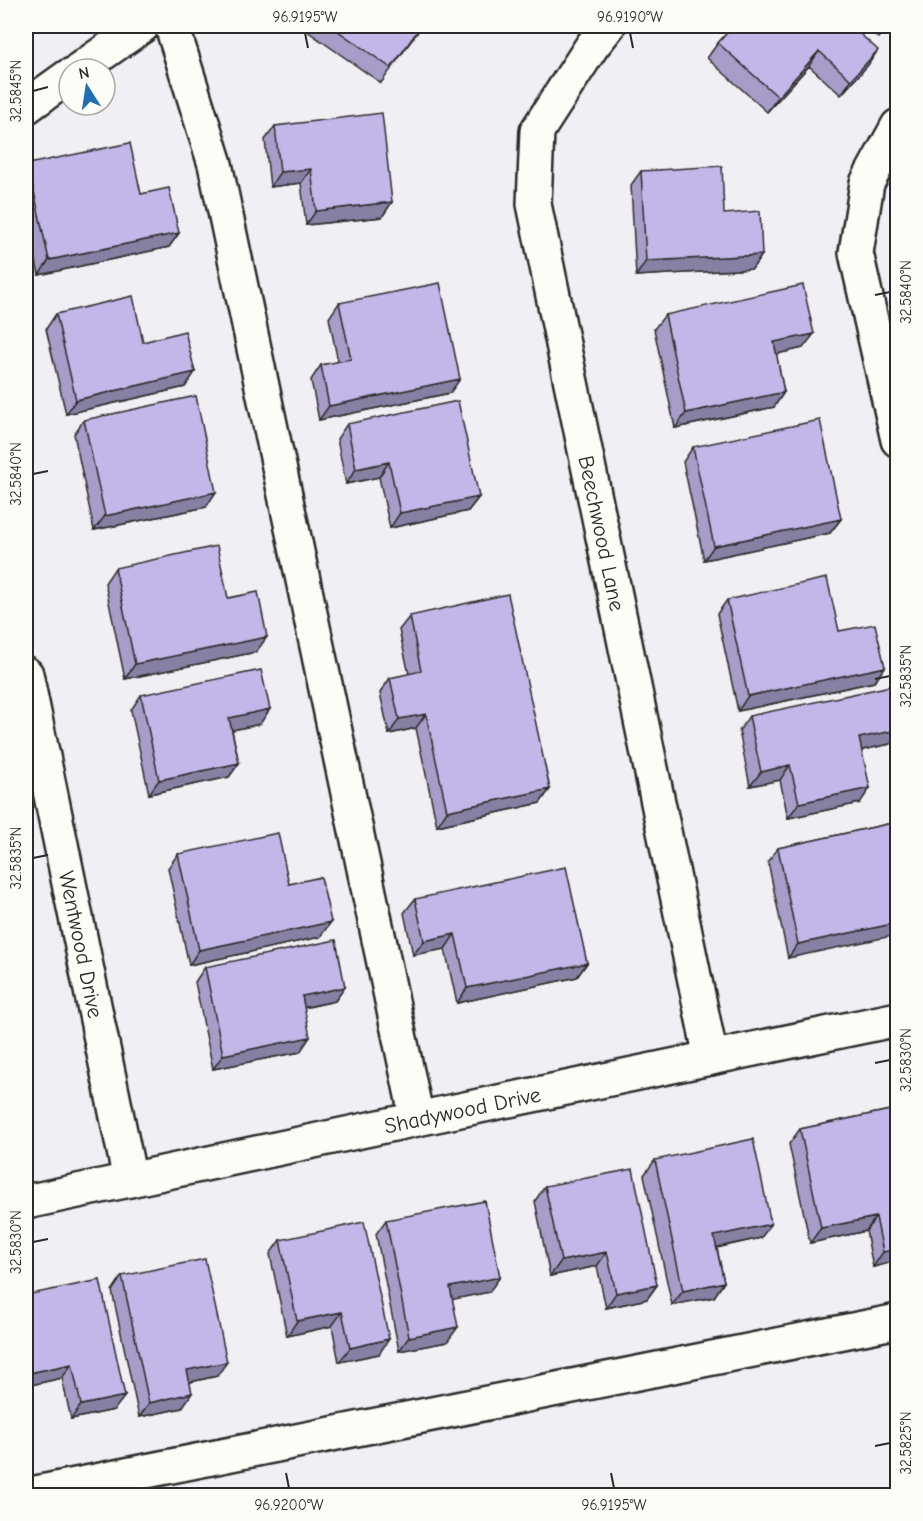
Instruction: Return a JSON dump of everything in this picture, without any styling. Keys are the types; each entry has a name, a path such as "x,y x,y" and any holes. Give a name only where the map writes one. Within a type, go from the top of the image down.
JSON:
{"street":[{"path":"97,57 142,26"},
{"path":"172,26 215,164 417,1119"},
{"name":"Beechwood Lane","path":"608,26 592,46 537,131 534,204 711,1058"},
{"path":"26,107 57,85"},
{"path":"897,126 867,183 856,253 897,440"},
{"name":"Wentwood Drive","path":"26,674 130,1180"},
{"name":"Shadywood Drive","path":"26,1202 897,1020"},
{"path":"26,1495 897,1321"}],"building":[{"path":"331,26 421,26 391,68"},
{"path":"733,26 851,26 878,50 851,80 819,51 778,97 718,43"},
{"path":"382,113 392,202 316,211 311,169 280,172 275,126"},
{"path":"130,143 141,194 169,188 179,233 49,260 28,164"},
{"path":"722,166 724,214 760,211 762,255 646,261 641,171"},
{"path":"440,283 460,379 329,406 321,365 351,359 339,303"},
{"path":"803,285 814,334 774,342 784,392 686,413 665,315"},
{"path":"133,296 143,342 185,331 195,372 76,400 56,314"},
{"path":"196,396 216,492 105,516 84,420"},
{"path":"458,401 479,497 400,513 389,462 356,469 347,424"},
{"path":"820,420 841,519 714,546 693,447"},
{"path":"217,546 228,598 258,592 267,637 135,664 115,568"},
{"path":"827,578 839,631 875,624 885,667 748,696 727,600"},
{"path":"508,594 550,789 447,811 426,714 399,719 390,678 421,671 410,616"},
{"path":"261,670 270,709 229,718 239,763 159,780 141,695"},
{"path":"891,686 897,730 859,738 870,788 799,803 790,765 761,772 749,716"},
{"path":"897,822 897,923 798,944 778,848"},
{"path":"278,833 289,884 321,877 331,922 199,950 178,854"},
{"path":"566,867 587,963 467,988 455,934 424,941 415,899"},
{"path":"336,940 345,987 302,996 310,1037 223,1055 205,967"},
{"path":"895,1109 897,1122 897,1249 883,1252 876,1217 821,1228 800,1129"},
{"path":"753,1139 771,1224 714,1236 724,1282 683,1291 655,1160"},
{"path":"633,1169 657,1285 616,1293 607,1252 561,1261 545,1186"},
{"path":"485,1201 500,1277 450,1287 458,1327 409,1337 386,1220"},
{"path":"364,1222 389,1339 350,1348 342,1312 297,1321 280,1240"},
{"path":"205,1259 227,1362 187,1370 192,1393 149,1403 122,1276"},
{"path":"100,1280 125,1396 81,1405 72,1364 29,1373 26,1358 26,1295"}]}
